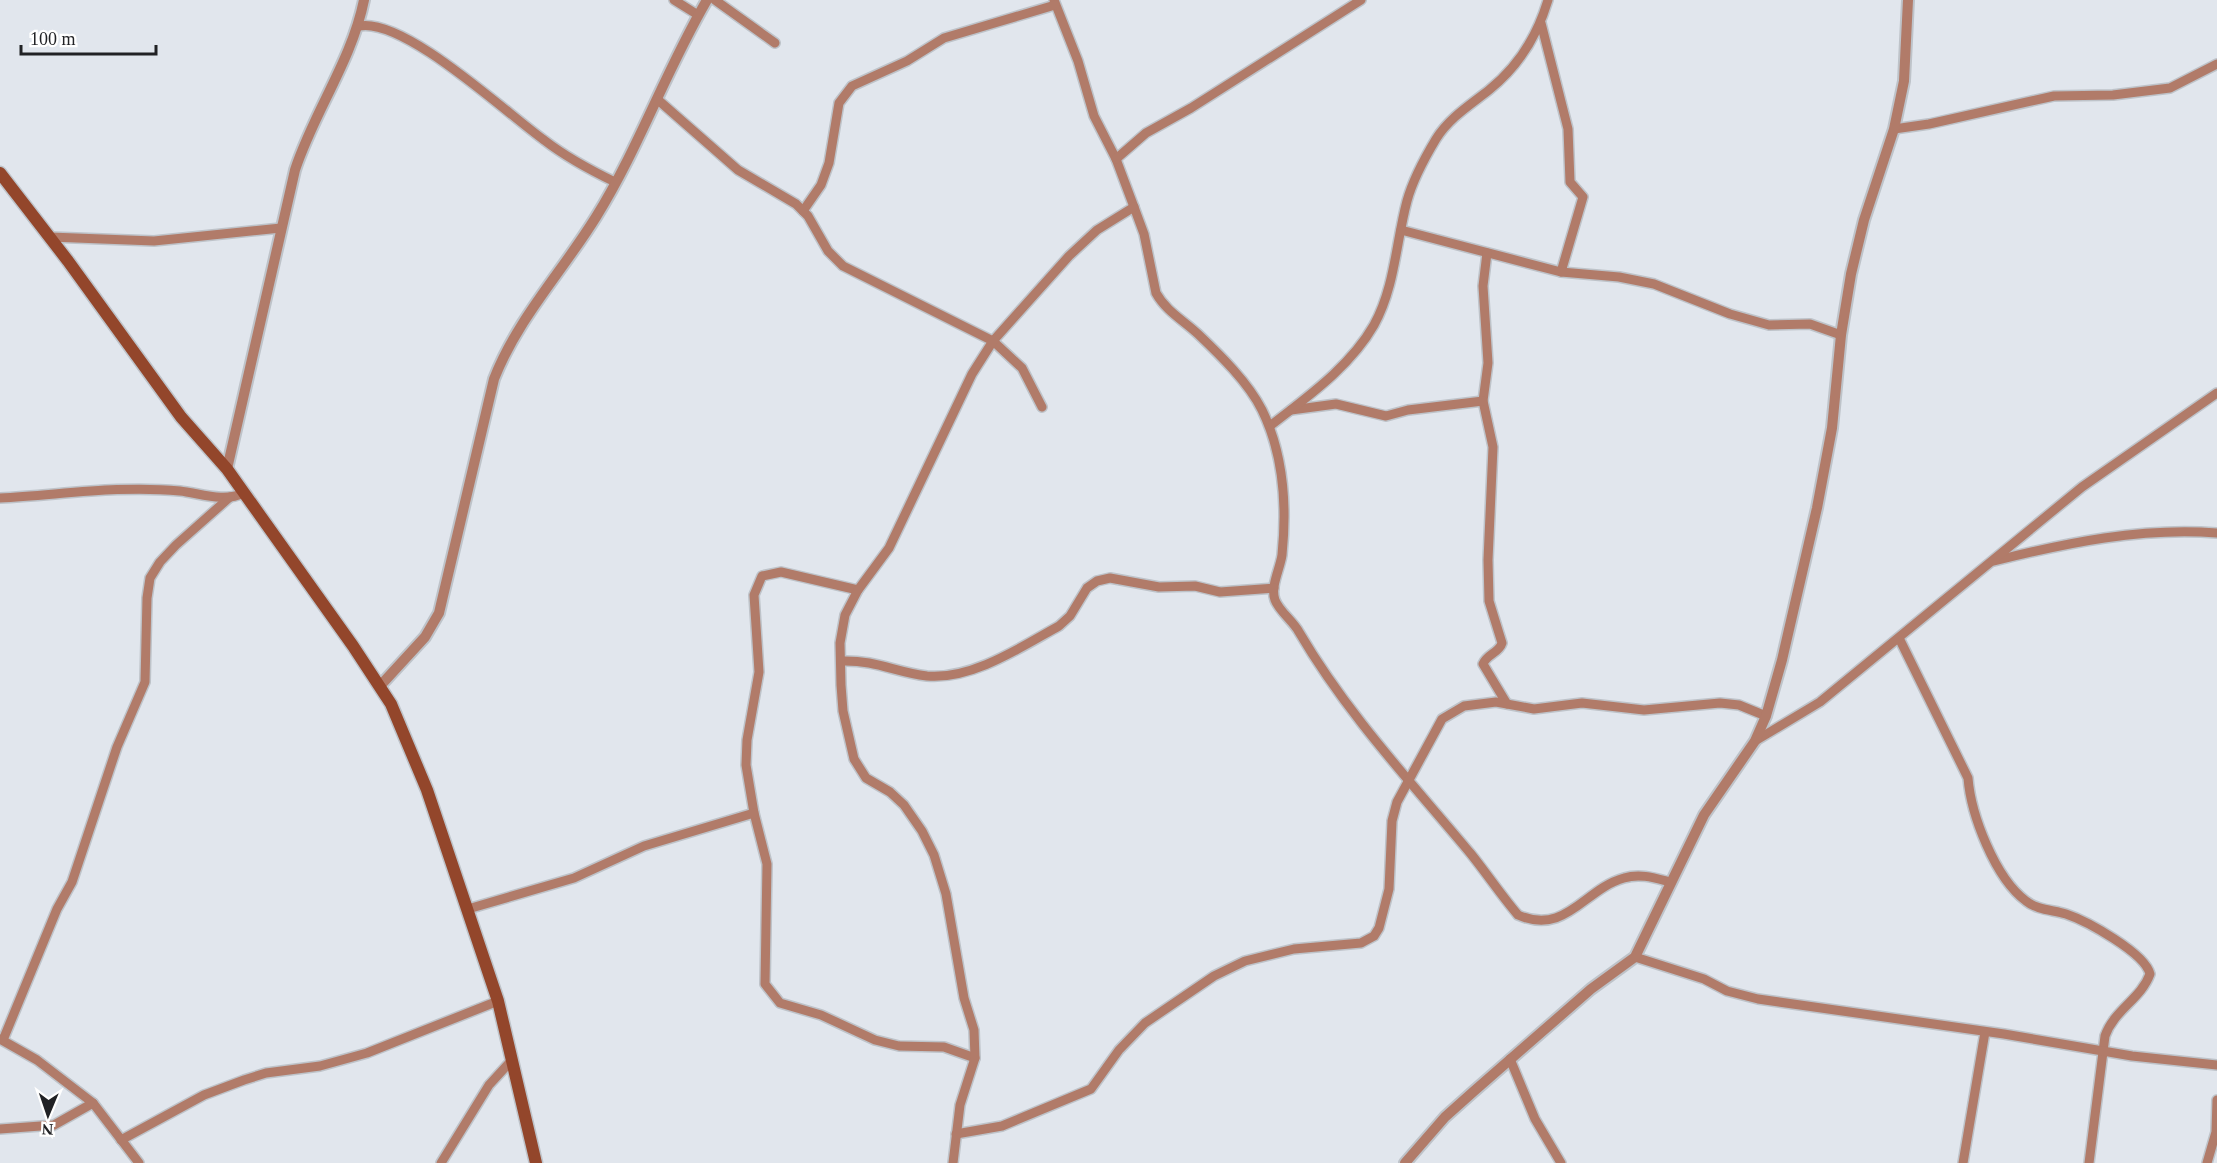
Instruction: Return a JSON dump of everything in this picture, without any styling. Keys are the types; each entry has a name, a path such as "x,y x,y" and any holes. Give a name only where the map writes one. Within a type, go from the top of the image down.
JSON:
{"main road":[{"path":"0,173 50,237 181,417 227,469 380,686 409,743 468,909 498,1001 536,1163"}],"street":[{"path":"227,469 281,228 304,142 359,26 364,0"},
{"path":"674,0 698,15"},
{"path":"380,686 425,637 439,613 494,379 503,356 534,303 596,217 707,0"},
{"path":"715,0 775,43"},
{"path":"1116,159 1146,133 1191,108 1361,0"},
{"path":"1270,426 1327,379 1357,349 1374,323 1388,289 1407,201 1419,168 1437,136 1453,117 1509,72 1528,47 1541,23 1548,0"},
{"path":"1405,1163 1445,1116 1591,989 1635,957 1704,815 1755,741 1766,716 1782,660 1817,508 1832,429 1841,335 1851,274 1864,220 1894,129 1908,53 1908,0"},
{"path":"803,211 821,185 829,163 839,103 852,86 907,61 944,38 1054,2 1078,61 1094,116 1116,159 1134,207 1145,242 1153,285 1161,302 1197,334 1241,380 1260,406 1270,426 1279,462 1285,510 1281,560 1274,588 1275,601 1296,627 1355,716 1518,915 1529,920 1545,920 1569,913 1608,885 1623,878 1640,876 1670,882"},
{"path":"1541,23 1568,129 1570,182 1583,197 1561,272"},
{"path":"359,26 370,24 389,29 413,42 561,152 615,183"},
{"path":"1894,129 1929,124 2054,96 2113,95 2170,88 2217,64"},
{"path":"657,99 738,170 782,195 803,211 828,251 843,266 993,341 1022,368 1042,407"},
{"path":"953,1163 960,1105 975,1059 974,1030 964,998 946,894 934,855 922,831 904,805 890,792 866,778 859,769 849,741 843,711 841,661 845,615 858,590 894,538 967,384 993,341 1069,256 1097,230 1134,207"},
{"path":"50,237 154,241 281,228"},
{"path":"1401,230 1561,272 1637,280 1769,325 1810,324 1841,335"},
{"path":"1487,253 1483,286 1488,363 1483,400 1493,447 1493,488 1488,560 1489,601 1502,643 1501,648 1486,658 1483,664 1507,704"},
{"path":"1755,741 1820,702 2082,487 2217,393"},
{"path":"1290,410 1336,404 1386,416 1408,410 1483,400"},
{"path":"0,498 85,490 142,489 230,497 243,493"},
{"path":"139,1163 93,1103 37,1060 1,1040 57,909 72,882 117,747 145,682 147,598 150,578 160,562 176,545 230,497"},
{"path":"1988,562 2036,550 2109,538 2190,531 2217,533"},
{"path":"858,590 781,573 762,576 757,584 754,612 759,672 747,740 746,765 766,864 765,984 772,996 780,1003 821,1015 875,1040 899,1046 944,1047 975,1059"},
{"path":"841,661 870,661 903,672 928,676 966,671 1059,626 1070,616 1087,588 1097,581 1110,578 1159,587 1195,586 1220,592 1274,588"},
{"path":"1899,638 1968,778 1970,804 1985,840 2017,894 2040,908 2081,921 2136,953 2149,969 2150,974 2144,986 2108,1027 2101,1051 2090,1163"},
{"path":"956,1134 1002,1126 1091,1089 1119,1050 1145,1023 1214,976 1245,961 1294,949 1366,941 1379,928 1389,889 1392,821 1397,802 1442,719 1454,710 1496,702 1534,709 1582,703 1644,710 1720,703 1739,705 1766,716"},
{"path":"468,909 574,878 644,846 754,813"},
{"path":"1635,957 1704,979 1727,991 1758,999 2101,1051 2217,1065"},
{"path":"122,1140 204,1095 244,1080 266,1073 320,1066 367,1053 498,1001"},
{"path":"1963,1163 1985,1032"},
{"path":"1510,1059 1535,1119 1561,1163"},
{"path":"441,1163 489,1085 511,1061"},
{"path":"2207,1163 2216,1132 2217,1100"},
{"path":"0,1129 54,1125 93,1103"}]}
